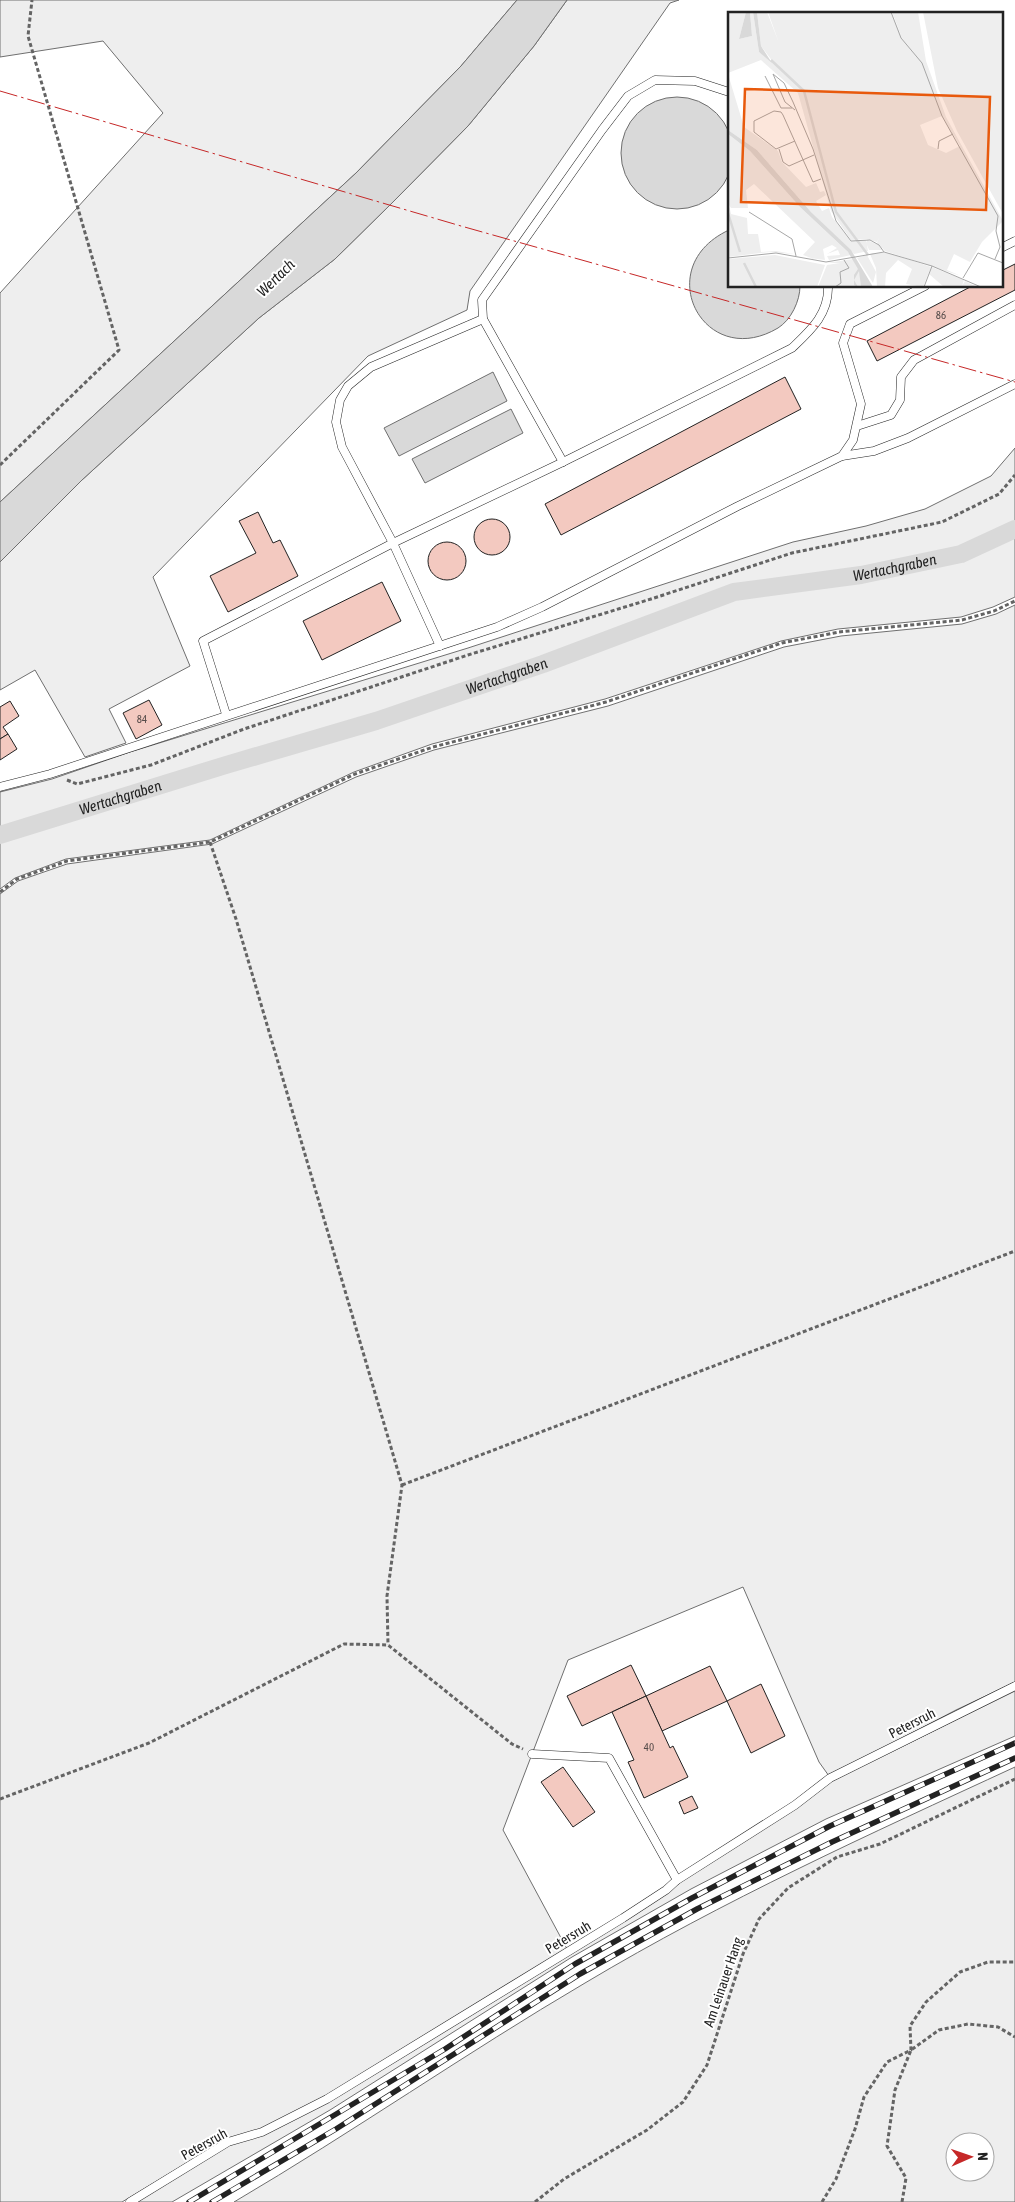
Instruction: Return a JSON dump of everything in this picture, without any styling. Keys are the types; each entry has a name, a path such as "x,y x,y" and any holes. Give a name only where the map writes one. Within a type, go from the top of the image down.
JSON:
{"lane":[{"path":"563,462 483,320 482,300 628,96 655,80 695,80 728,92"},
{"path":"1002,248 1015,241"},
{"path":"226,714 203,641 394,542 563,462 792,348 814,327 823,314 828,296 828,288"},
{"path":"842,456 853,440 861,404 843,343 850,324 921,288"},
{"path":"856,426 891,415 900,400 901,377 914,360 1015,305"},
{"path":"440,646 394,542 342,446 336,422 340,400 348,386 371,367 483,320"},
{"path":"0,787 50,774 226,714 497,627 542,607 738,506 842,456 874,452 908,438 1015,384"},
{"name":"Petersruh","path":"130,2202 228,2142 262,2132 327,2099 623,1918 666,1890 677,1880 795,1806 830,1778 1015,1686"},
{"path":"532,1754 609,1758 677,1880"}],"path":[{"path":"0,465 119,350 28,36 32,0"},
{"path":"50,774 77,784 151,765 244,729 792,553 942,522 999,494 1015,475"},
{"path":"0,892 17,879 67,861 210,842 354,774 433,747 606,702 782,643 839,632 962,620 994,611 1015,601"},
{"path":"210,842 236,919 402,1485 386,1596 388,1645"},
{"path":"402,1485 1015,1251"},
{"path":"0,1799 148,1743 344,1644 388,1645 512,1744 532,1754"},
{"name":"Am Leinauer Hang","path":"535,2202 564,2179 647,2130 683,2102 706,2066 742,1954 760,1919 788,1888 837,1856 880,1844 1015,1779"},
{"path":"902,2202 906,2178 887,2146 895,2090 911,2050 910,2026 926,2002 960,1972 988,1962 1015,1962"},
{"path":"822,2202 836,2179 855,2130 864,2097 887,2062 911,2050 939,2030 968,2024 998,2027 1015,2037"}],"shaded area":[{"path":"0,0 517,0 461,66 356,173 0,502 0,293 163,113 103,41 0,57"},
{"path":"567,0 679,0 670,3 470,291 467,310 368,356 153,577 190,666 109,709 126,743 85,757 35,670 0,690 0,562 82,480 259,318 335,259 393,202 468,126 534,46"},
{"path":"1015,448 1015,597 993,607 961,617 838,629 781,641 605,699 432,744 354,772 210,840 66,859 15,878 0,889 0,792 52,779 130,752 468,648 793,542 866,526 925,509 991,476"},
{"path":"1015,605 1015,1682 956,1710 829,1776 819,1762 743,1587 568,1660 503,1830 567,1949 324,2097 261,2129 195,2158 122,2202 0,2202 0,894 18,881 67,864 212,844 356,777 434,750 608,706 784,647 841,636 962,624 996,614"},
{"path":"1015,1691 1015,1736 826,1819 691,1889 572,1957 330,2110 172,2202 135,2202 229,2145 264,2135 679,1882 797,1807 832,1781"},
{"path":"1015,1767 1015,2202 234,2202 585,1983 743,1896 851,1843"}],"water":[{"name":"Wertach","path":"517,0 567,0 534,46 468,126 393,202 335,259 259,318 82,480 0,562 0,502 356,173 461,66"},
{"path":"666,98 688,98 708,106 724,122 728,129 728,177 717,193 708,200 688,208 666,208 646,200 630,184 622,164 622,142 630,122 646,106"},
{"path":"728,231 728,288 800,288 791,315 783,325 751,338 728,336 709,326 696,309 690,289 692,267 705,247"},
{"path":"493,372 507,401 399,456 384,428"},
{"path":"511,409 523,433 425,483 412,459"}],"building":[{"path":"1015,264 1015,290 877,361 867,341 968,288 1002,288 1002,270"},
{"path":"785,377 801,409 561,535 545,504"},
{"path":"258,512 273,543 280,540 298,576 228,612 210,576 256,553 239,521"},
{"path":"492,519 499,520 505,524 509,530 509,544 505,550 499,554 492,555 485,554 479,550 475,544 474,537 475,530 479,524 485,520"},
{"path":"447,542 461,547 466,561 461,575 447,580 433,575 428,561 433,547"},
{"path":"382,582 401,621 322,660 303,621"},
{"path":"149,700 162,725 136,739 123,713"},
{"path":"10,701 19,716 3,727 8,734 0,739 0,707"},
{"path":"8,734 17,749 0,760 0,739"},
{"path":"631,1665 646,1696 582,1726 567,1696"},
{"path":"710,1666 727,1701 662,1731 646,1696"},
{"path":"761,1684 785,1736 751,1753 727,1701"},
{"path":"646,1696 670,1748 673,1746 688,1777 644,1798 628,1762 634,1760 612,1712"},
{"path":"563,1767 595,1812 573,1827 541,1782"},
{"path":"692,1796 698,1808 684,1814 679,1802"}],"waterway":[{"name":"Wertachgraben","path":"0,835 376,721 543,664 734,592 861,575 961,554 1015,529"}],"railway":[{"path":"189,2202 445,2049 575,1964 692,1898 830,1826 1015,1743"},
{"path":"212,2202 336,2129 580,1974 697,1909 832,1842 1015,1758"}],"power":[{"path":"0,91 461,226 1015,382"}]}
